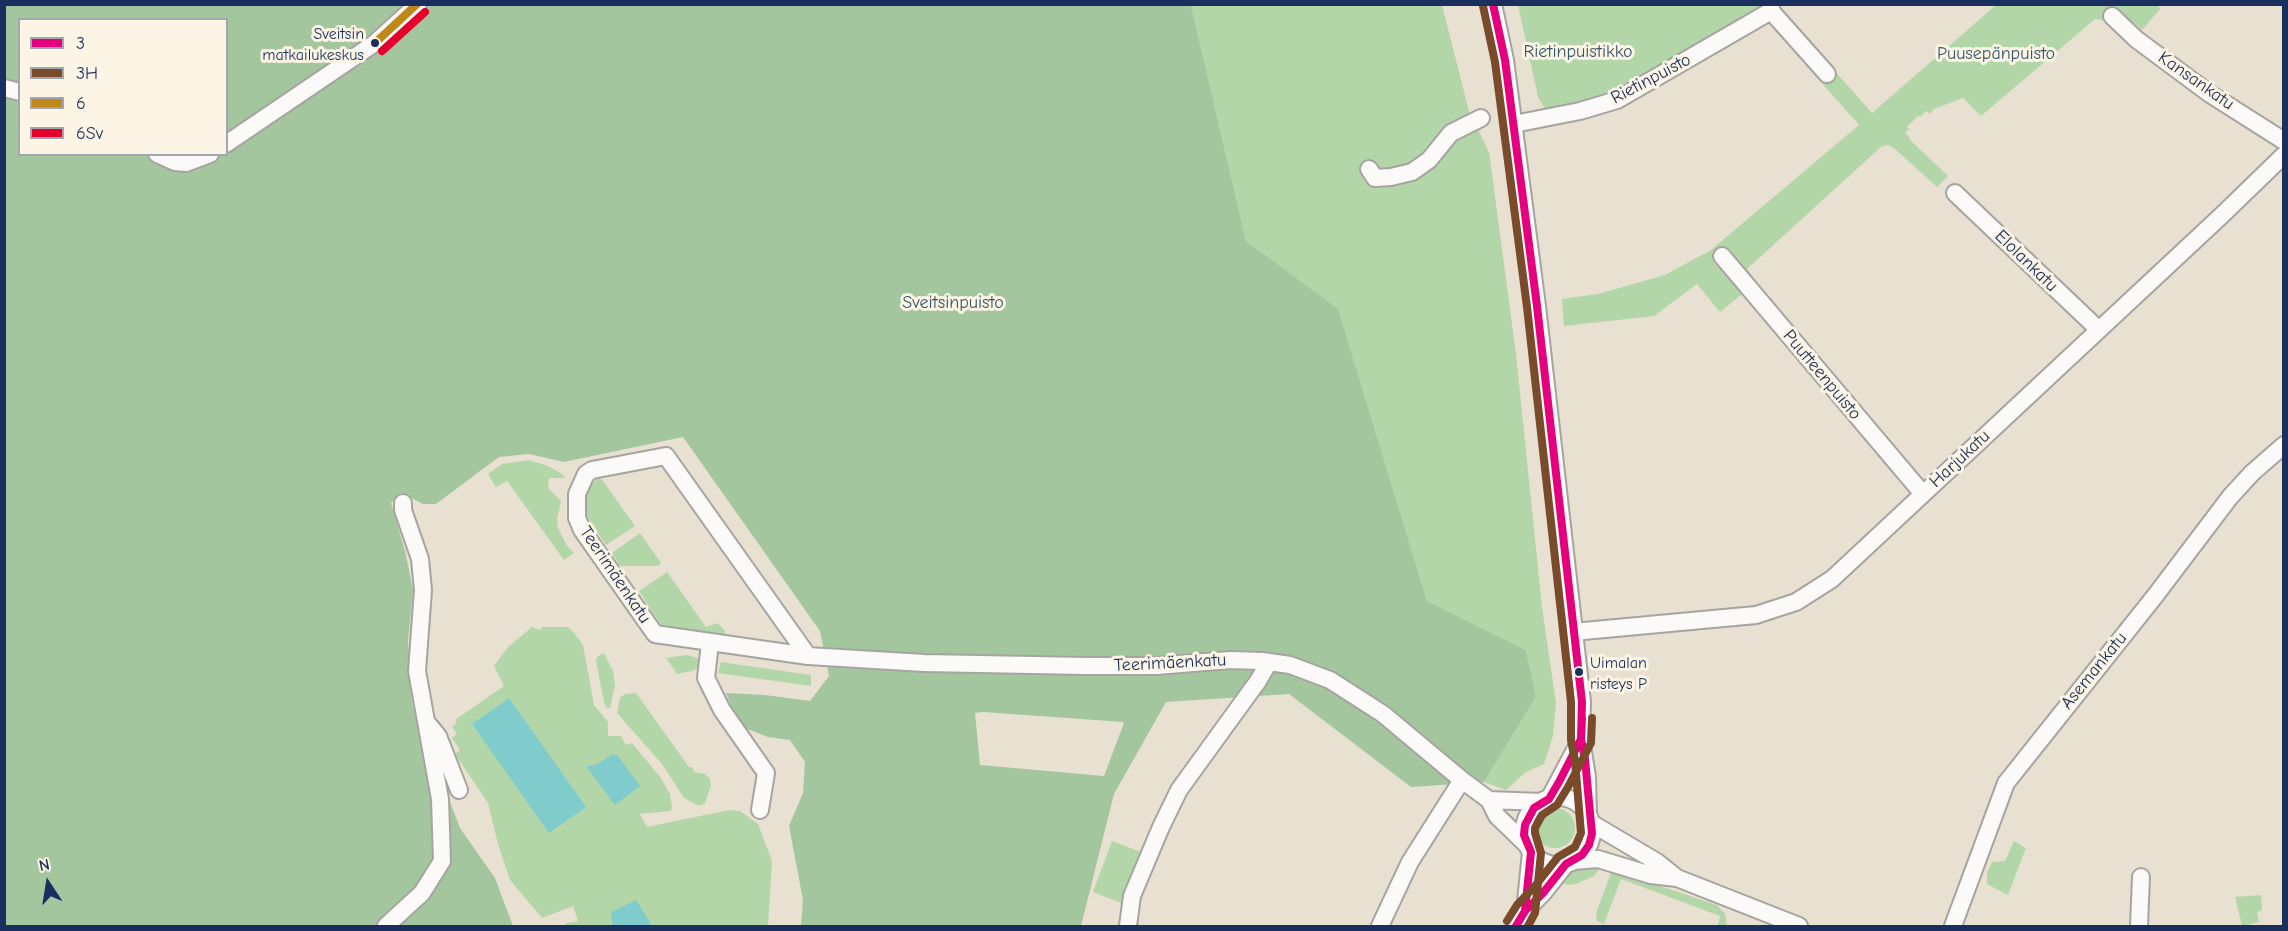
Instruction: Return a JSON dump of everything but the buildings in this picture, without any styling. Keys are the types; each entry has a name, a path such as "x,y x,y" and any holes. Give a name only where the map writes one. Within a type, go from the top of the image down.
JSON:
{"street":[{"path":"228,143 375,43 418,4"},
{"path":"1492,4 1506,60 1514,124 1582,702 1581,740 1592,834 1589,845 1582,855 1569,863 1525,911 1516,927"},
{"path":"1771,8 1827,74"},
{"name":"Rietinpuisto","path":"1514,124 1580,111 1617,100 1771,8"},
{"name":"Kansankatu","path":"2112,16 2136,39 2210,94 2283,141"},
{"path":"1369,169 1375,178 1412,172 1429,160 1451,133 1481,118"},
{"name":"Harjukatu","path":"1573,632 1756,615 1796,602 1832,579 2221,216 2283,155"},
{"path":"162,156 175,162 186,163 205,156"},
{"name":"Elolankatu","path":"1955,193 2098,329"},
{"name":"Puutteenpuisto","path":"1722,256 1923,494"},
{"name":"Asemankatu","path":"1953,927 2006,783 2155,596 2230,497 2283,445"},
{"name":"Teerimäenkatu","path":"808,656 666,456 592,470 586,474 577,494 577,518 582,530 655,634 808,656 924,663 1156,666 1230,660 1290,665 1311,672 1355,694 1383,714 1489,800 1497,816 1529,848"},
{"path":"386,927 422,893 442,861 440,799 417,671 423,590 420,560 403,510 403,503"},
{"path":"710,643 706,678 722,710 766,773 760,810"},
{"path":"1128,927 1132,896 1179,790 1258,681 1269,662"},
{"path":"425,721 438,736 459,790"},
{"path":"1525,911 1529,848 1525,825 1534,808 1545,800 1581,740"},
{"path":"1380,927 1410,862 1462,780"},
{"path":"1489,800 1567,799 1583,809 1589,820 1657,862 1677,878"},
{"path":"1529,848 1546,863 1598,859 1651,875 1677,878 1799,927"},
{"path":"2139,927 2140,877"}],"green space":[{"name":"Puusepänpuisto","path":"2157,4 2160,9 2142,30 2133,22 2123,34 2106,20 2095,19 1981,116 1963,98 1934,109 1930,114 1926,111 1920,117 1918,116 1907,127 1909,129 1905,133 1948,176 1937,187 1894,148 1888,145 1882,146 1747,269 1757,282 1720,312 1697,284 1654,316 1564,326 1562,299 1598,294 1665,275 1711,250 1859,125 1820,81 1833,69 1872,113 1996,5"},
{"name":"Sveitsinpuisto","path":"5,5 1191,5 1246,241 1338,309 1427,601 1526,650 1536,697 1484,782 1411,787 1289,694 1166,702 1114,794 1081,926 801,926 803,900 789,826 803,793 805,762 790,740 768,737 747,729 734,713 726,693 810,701 829,676 820,631 683,437 564,462 529,454 499,457 436,504 423,504 401,493 391,503 405,551 413,590 408,641 412,703 421,738 432,771 447,794 460,828 495,878 513,926 5,926","holes":["975,713 1123,722 1104,776 980,765"]},
{"path":"1191,5 1442,5 1469,111 1489,152 1516,354 1542,607 1556,703 1553,736 1544,764 1526,772 1506,790 1484,782 1536,697 1526,650 1427,601 1338,310 1246,241"},
{"name":"Rietinpuistikko","path":"1518,5 1761,5 1758,11 1611,92 1569,105 1545,109 1538,97"},
{"path":"528,460 548,466 565,478 549,478 548,488 561,501 557,519 558,528 567,546 574,553 564,560 507,481 496,487 488,474 502,464"},
{"path":"598,477 635,526 606,545 583,511 588,489"},
{"path":"640,533 661,563 658,566 620,566 612,553"},
{"path":"667,572 706,627 718,623 725,631 722,638 668,629 661,625 639,591"},
{"path":"532,627 539,630 543,627 568,627 574,633 583,645 594,705 608,722 608,736 621,736 626,745 632,743 661,778 670,794 672,808 670,811 640,814 647,827 729,810 740,811 758,824 772,861 768,926 564,926 567,923 578,921 573,906 542,918 510,880 488,803 455,754 460,750 452,738 457,734 452,727 457,723 455,720 504,686 494,666 507,648"},
{"path":"604,653 613,671 615,686 610,708 607,708 604,702 596,660"},
{"path":"687,655 700,659 700,666 692,671 677,674 666,658"},
{"path":"721,662 811,675 811,686 718,673"},
{"path":"636,693 689,767 692,767 694,772 705,774 710,779 711,786 705,803 699,806 684,798 662,764 617,713 620,698 625,694"},
{"path":"1555,808 1563,809 1569,814 1574,820 1574,836 1569,842 1563,847 1555,848 1547,847 1541,842 1536,836 1535,828 1536,820 1541,814 1547,809"},
{"path":"1112,841 1141,852 1121,903 1093,892"},
{"path":"2014,841 2026,848 2008,895 1987,884 1987,873 1992,862 2005,861"},
{"path":"1601,867 1594,876 1576,884 1569,885 1559,882 1568,872 1575,869"},
{"path":"1612,870 1717,905 1725,914 1727,926 1718,926 1720,916 1621,879 1604,924 1597,921 1596,913"},
{"path":"2261,895 2262,910 2257,912 2259,922 2242,926 2235,897"}],"water":[{"path":"509,698 586,807 549,833 472,724"},
{"path":"613,754 618,756 640,786 615,805 586,766 596,765"},
{"path":"636,900 651,924 650,926 612,926 611,912"}],"transit line":[{"name":"6","path":"375,43 417,4"},
{"name":"3","path":"1493,4 1505,60 1537,306 1582,702 1581,739 1592,834 1589,845 1582,855 1566,864 1525,911 1516,926"},
{"name":"3H","path":"1483,6 1495,62 1527,307 1571,702 1571,740 1581,833 1575,847 1558,857 1517,905 1507,921"},
{"name":"6Sv","path":"382,51 425,12"},
{"name":"3","path":"1516,926 1525,911 1531,852 1524,835 1525,825 1534,808 1549,799 1559,782 1581,739 1582,718"},
{"name":"3H","path":"1528,926 1535,913 1541,853 1535,828 1542,815 1557,805 1591,743 1592,718"}],"place":[{"name":"Sveitsin matkailukeskus","path":"375,43"},
{"name":"Uimalan risteys P","path":"1579,672"}]}
